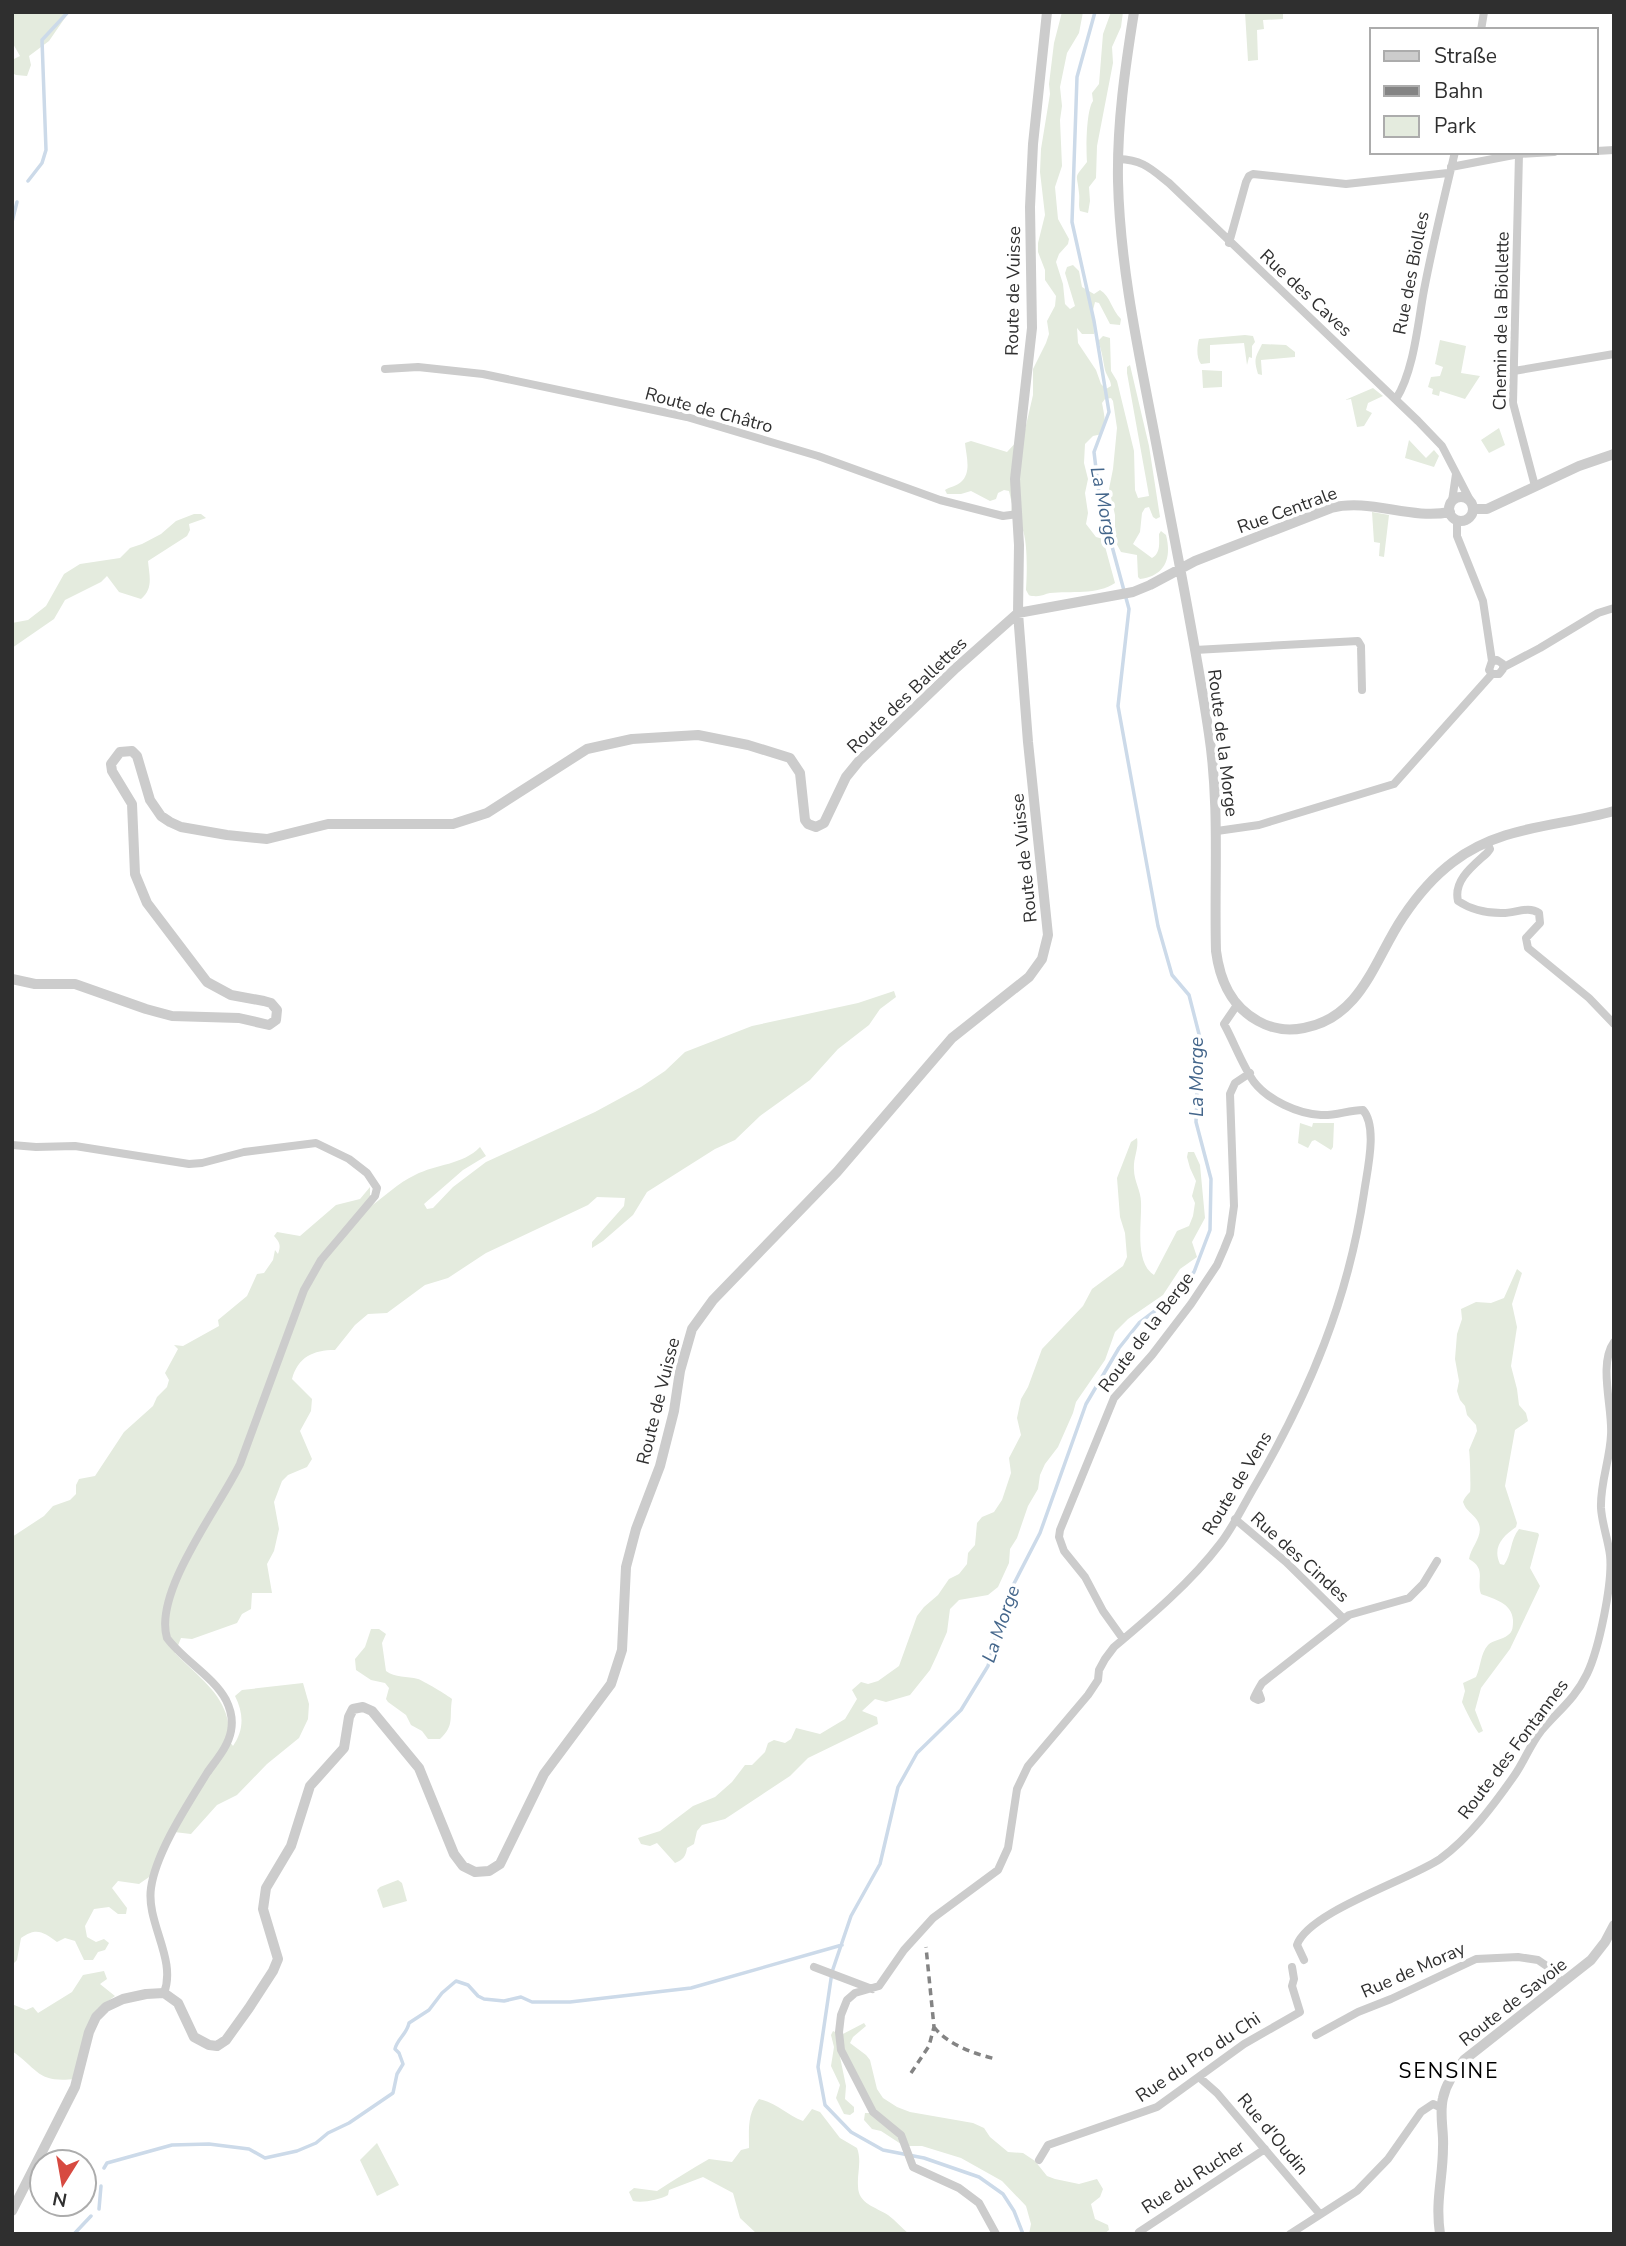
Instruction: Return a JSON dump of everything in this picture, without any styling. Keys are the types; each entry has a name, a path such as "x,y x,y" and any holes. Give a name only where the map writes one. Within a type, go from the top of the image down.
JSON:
{"street":[{"name":"Route de Vuisse","path":"164,1993 178,2003 194,2037 209,2045 217,2046 226,2040 244,2016 278,1959 263,1909 268,1884 291,1846 310,1786 344,1748 349,1717 355,1708 363,1707 372,1711 419,1768 461,1864 472,1871 482,1873 496,1867 505,1859 544,1774 601,1699 618,1666 622,1650 626,1567 636,1529 660,1466 674,1411 680,1371 692,1329 713,1300 837,1172 952,1038 1028,977 1042,959 1048,935 1018,613 1018,514 1015,479 1032,328 1030,207 1033,144 1047,12"},
{"name":"Route de la Morge","path":"1133,12 1122,92 1118,159 1121,233 1135,336 1180,568 1209,737 1217,831 1216,951 1222,979 1237,1005 1268,1027 1299,1030 1318,1026 1335,1017 1359,993 1402,919 1430,882 1454,861 1487,842 1518,831 1614,811"},
{"name":"Rue des Biolles","path":"1396,399 1412,352 1454,154"},
{"path":"1230,243 1249,176 1253,174 1346,184 1450,170 1515,154"},
{"name":"Chemin de la Biollette","path":"1519,154 1513,386 1515,416 1535,486"},
{"name":"Rue des Caves","path":"1118,159 1138,160 1169,183 1396,399 1441,446 1471,505"},
{"path":"1514,371 1614,354"},
{"name":"Route de Châtro","path":"385,369 418,368 474,373 687,417 830,460 940,500 1003,516 1018,514"},
{"name":"Rue Centrale","path":"1453,511 1461,497 1471,505 1487,509 1614,454"},
{"path":"1455,471 1453,511 1457,536 1483,601 1492,661 1489,667 1492,674"},
{"name":"Rue Centrale","path":"1018,613 1133,592 1180,568 1331,508 1348,504 1420,514 1453,511 1463,520 1469,517 1471,505"},
{"path":"1217,831 1259,825 1394,784 1492,674 1499,674 1504,667 1598,613 1614,608"},
{"name":"Route des Ballettes","path":"12,979 36,984 75,984 172,1016 239,1018 268,1025 276,1020 277,1010 271,1003 232,996 207,982 141,893 132,860 132,804 111,764 120,752 132,751 137,756 150,800 161,816 170,822 181,827 267,839 328,824 453,824 487,813 587,749 641,738 698,735 748,745 790,758 800,773 805,820 816,827 824,822 846,778 859,761 1018,613"},
{"path":"1195,650 1358,641 1361,646 1362,690"},
{"path":"1492,661 1500,661 1504,667"},
{"path":"1487,842 1490,849 1462,878 1456,895 1458,901 1474,909 1499,913 1529,909 1539,913 1539,923 1526,939 1528,948 1581,990 1614,1024"},
{"path":"1237,1005 1224,1024 1250,1073"},
{"name":"Route de Vens","path":"996,2234 979,2203 959,2188 913,2167 901,2136 873,2112 841,2050 841,2015 847,2000 855,1993 872,1989 884,1981 904,1950 927,1924 998,1870 1008,1848 1017,1789 1028,1766 1088,1695 1098,1680 1099,1670 1105,1659 1198,1570 1222,1542 1281,1441 1308,1385 1344,1290 1356,1244 1371,1128 1369,1116 1363,1110 1352,1110 1339,1115 1302,1112 1273,1097 1255,1083 1250,1073"},
{"name":"Route de la Berge","path":"1123,1639 1103,1611 1085,1577 1064,1551 1059,1537 1060,1530 1114,1398 1152,1355 1191,1304 1217,1265 1224,1249 1230,1234 1234,1206 1230,1094 1235,1083 1250,1073"},
{"path":"12,1145 75,1146 188,1164 244,1152 316,1143 349,1159 367,1173 377,1188 375,1196 321,1261 304,1290 240,1464 227,1492 191,1550 167,1608 167,1638 223,1696 230,1711 232,1726 226,1745 165,1844 154,1871 151,1906 165,1962 167,1979 164,1993 146,1994 115,2002 102,2010 94,2020 78,2082 12,2211"},
{"name":"Route des Fontannes","path":"1304,1960 1297,1945 1300,1938 1314,1926 1358,1900 1440,1859 1471,1831 1514,1776 1541,1732 1571,1701 1589,1670 1598,1640 1609,1576 1610,1556 1601,1507 1612,1435 1607,1376 1609,1349 1614,1342"},
{"name":"Rue des Cindes","path":"1235,1520 1286,1562 1344,1619"},
{"name":"Rue des Cindes","path":"1258,1690 1262,1683 1284,1664 1344,1619 1360,1611 1409,1598 1423,1584 1437,1561"},
{"name":"Route de Savoie","path":"1440,2234 1437,2196 1443,2147 1442,2108 1448,2085 1464,2060 1591,1960 1614,1925"},
{"name":"Rue de Moray","path":"1316,2035 1358,2012 1391,2000 1476,1959 1518,1957 1538,1960 1554,1970 1562,1983"},
{"name":"Rue du Pro du Chi","path":"1039,2160 1048,2145 1146,2113 1200,2078 1244,2044 1300,2012 1292,1986 1292,1967"},
{"path":"817,1969 872,1989"},
{"name":"Rue d'Oudin","path":"1200,2078 1217,2093 1319,2213"},
{"path":"1290,2234 1357,2191 1388,2159 1421,2112 1433,2104 1442,2108"},
{"name":"Rue du Rucher","path":"1139,2232 1265,2149"}],"green space":[{"path":"12,12 69,12 49,41 29,56 31,65 27,76 12,73 12,60 20,56 12,42"},
{"path":"1062,12 1083,12 1079,33 1067,53 1060,87 1062,166 1055,187 1058,219 1069,239 1056,262 1063,284 1065,304 1070,309 1075,306 1065,273 1067,267 1073,265 1079,271 1082,287 1094,294 1100,290 1104,293 1121,319 1120,325 1110,324 1099,303 1095,302 1094,334 1082,334 1077,328 1078,343 1106,389 1111,384 1098,341 1103,336 1110,338 1111,371 1117,381 1134,451 1135,490 1138,498 1149,496 1127,373 1127,367 1130,365 1149,446 1160,517 1156,519 1149,507 1145,508 1140,532 1133,544 1152,558 1158,550 1161,531 1166,535 1168,551 1161,570 1140,579 1137,555 1121,552 1115,541 1115,515 1109,489 1117,428 1113,401 1111,398 1105,399 1102,403 1104,430 1085,444 1084,463 1088,479 1085,493 1088,513 1086,524 1096,537 1103,539 1115,583 1092,591 1036,596 1030,595 1026,590 1024,534 1011,514 1009,491 998,493 996,499 990,501 971,491 947,494 945,490 964,478 968,463 965,443 971,441 1007,452 1024,434 1033,395 1033,369 1049,334 1047,321 1055,306 1056,296 1045,280 1045,270 1038,252 1045,215 1040,172 1054,43"},
{"path":"1111,12 1123,12 1121,27 1112,47 1113,63 1097,146 1096,178 1089,187 1088,213 1080,211 1077,176 1087,162 1087,130 1092,93 1099,84 1103,34"},
{"path":"1245,12 1283,12 1283,19 1263,20 1264,29 1257,30 1258,60 1248,61"},
{"path":"1253,336 1255,342 1252,346 1252,358 1249,357 1247,365 1244,343 1210,345 1210,363 1201,364 1199,361 1199,339"},
{"path":"1440,340 1466,346 1461,373 1480,376 1465,399 1440,391 1439,396 1432,394 1433,389 1428,387 1431,377 1440,376 1443,367 1435,364"},
{"path":"1262,344 1286,345 1295,352 1295,357 1261,360 1262,375 1258,374 1256,358"},
{"path":"1202,370 1222,371 1222,387 1203,388"},
{"path":"1373,388 1383,396 1368,403 1366,410 1372,413 1364,426 1357,427 1351,399 1345,400"},
{"path":"1499,428 1505,445 1489,453 1481,440"},
{"path":"1409,440 1426,458 1434,450 1439,456 1434,467 1405,458"},
{"path":"1372,512 1389,515 1384,557 1379,556 1380,543 1374,542"},
{"path":"201,514 206,518 189,524 187,536 148,561 149,586 141,599 119,592 107,576 101,582 65,600 54,619 12,648 12,623 28,620 46,606 64,574 80,564 120,558 130,548 161,534 176,521"},
{"path":"894,991 896,997 880,1009 869,1025 838,1049 810,1080 760,1116 735,1140 715,1149 647,1192 633,1215 592,1248 592,1242 624,1206 625,1198 597,1197 588,1205 486,1253 448,1278 425,1285 387,1313 368,1314 355,1325 335,1350 313,1353 302,1360 292,1379 312,1399 311,1411 300,1431 312,1459 307,1467 288,1475 282,1481 274,1502 279,1529 274,1551 267,1564 272,1593 252,1593 251,1609 242,1614 237,1623 192,1639 181,1638 175,1653 204,1681 222,1705 233,1746 241,1722 235,1696 242,1690 303,1683 309,1704 308,1719 299,1738 267,1764 237,1795 217,1805 191,1834 174,1832 152,1875 139,1884 118,1881 112,1888 127,1908 126,1914 118,1914 109,1907 94,1909 85,1926 87,1937 96,1942 104,1939 109,1943 93,1960 84,1960 75,1941 65,1938 57,1942 44,1933 36,1932 21,1938 17,1960 12,1965 12,1537 44,1516 53,1506 70,1500 76,1494 79,1479 95,1476 124,1432 153,1406 157,1397 167,1387 169,1380 165,1373 178,1349 174,1345 183,1346 219,1326 218,1320 247,1296 257,1274 264,1273 273,1260 275,1250 278,1254 279,1244 274,1236 277,1232 300,1236 336,1205 360,1199 370,1187 370,1207 409,1178 458,1161 480,1147 486,1156 463,1170 424,1204 427,1209 433,1208 453,1187 486,1162 595,1112 641,1087 665,1071 685,1052 752,1026 858,1003"},
{"path":"1300,1123 1312,1127 1313,1123 1334,1123 1331,1150 1315,1140 1308,1148 1298,1143"},
{"path":"1137,1138 1134,1170 1141,1198 1140,1242 1148,1269 1154,1275 1177,1231 1189,1226 1193,1216 1195,1203 1192,1196 1196,1181 1190,1168 1188,1152 1194,1152 1200,1165 1205,1218 1192,1242 1197,1257 1180,1269 1163,1295 1128,1319 1115,1332 1105,1360 1076,1402 1058,1447 1045,1464 1038,1489 1010,1549 1009,1563 998,1587 988,1595 959,1600 950,1609 947,1632 937,1655 930,1670 910,1695 886,1702 875,1699 862,1711 877,1717 878,1724 808,1758 790,1776 725,1819 702,1825 697,1831 694,1844 687,1848 684,1857 678,1862 675,1863 657,1843 650,1846 641,1844 638,1838 660,1831 693,1806 715,1797 732,1782 745,1765 752,1765 765,1752 768,1743 774,1740 785,1743 791,1739 796,1728 820,1734 845,1719 857,1699 852,1690 861,1682 868,1684 878,1681 899,1666 917,1616 938,1595 949,1579 959,1574 967,1564 968,1553 975,1545 977,1523 982,1517 994,1512 1002,1500 1011,1473 1009,1458 1021,1435 1017,1418 1021,1399 1042,1349 1083,1306 1092,1289 1123,1266 1127,1257 1117,1178 1131,1142"},
{"path":"1517,1269 1522,1273 1512,1304 1517,1327 1511,1366 1519,1405 1526,1413 1528,1421 1515,1430 1505,1486 1517,1523 1500,1542 1497,1552 1500,1564 1504,1565 1519,1529 1538,1533 1530,1568 1540,1586 1510,1649 1481,1688 1475,1710 1483,1731 1479,1733 1462,1702 1465,1691 1463,1683 1476,1677 1485,1649 1490,1643 1510,1634 1513,1620 1506,1606 1481,1594 1478,1567 1469,1559 1480,1530 1477,1520 1463,1502 1470,1492 1469,1450 1477,1431 1457,1391 1457,1334 1462,1319 1461,1309 1476,1302 1491,1303 1504,1298"},
{"path":"371,1629 379,1629 386,1634 382,1643 386,1671 420,1680 452,1699 450,1725 440,1739 428,1739 422,1731 411,1725 406,1715 388,1702 386,1699 389,1688 385,1683 371,1680 356,1670 355,1659 365,1647"},
{"path":"398,1880 402,1883 407,1901 383,1908 377,1890"},
{"path":"104,1971 107,1979 100,1984 115,1996 97,2009 75,2079 45,2077 12,2051 12,2004 26,2010 33,2007 38,2013 72,1992 83,1975"},
{"path":"864,2023 866,2026 850,2043 870,2060 877,2089 883,2098 910,2112 973,2123 984,2128 990,2137 1008,2152 1023,2153 1035,2161 1047,2176 1079,2184 1097,2179 1103,2189 1100,2197 1091,2204 1095,2219 1108,2225 1109,2230 1104,2234 1029,2234 1031,2224 1026,2206 1002,2181 961,2158 922,2146 904,2146 881,2131 872,2129 864,2120 865,2113 872,2113 842,2055 840,2057 846,2086 845,2099 854,2107 854,2112 850,2115 844,2114 836,2098 840,2085 831,2066 834,2047 831,2035 833,2031 841,2035"},
{"path":"759,2099 803,2121 812,2109 820,2112 840,2138 857,2148 861,2197 891,2217 909,2234 757,2234 740,2218 733,2193 703,2177 669,2190 668,2195 660,2198 633,2201 629,2192 634,2188 657,2191 709,2159 732,2162 741,2150 749,2148 751,2116"},
{"path":"377,2143 399,2185 377,2196 360,2160"}],"waterway":[{"path":"28,181 42,163 46,150 42,40 68,12"},
{"name":"La Morge","path":"1023,2234 1014,2211 1003,2194 979,2177 924,2158 883,2150 851,2132 825,2105 818,2067 832,1972 851,1916 880,1864 898,1787 917,1753 961,1710 988,1666 1006,1599 1040,1533 1086,1404 1119,1348 1139,1323 1168,1301 1194,1272 1210,1230 1211,1179 1196,1122 1199,1034 1189,995 1172,975 1158,926 1118,706 1129,609 1100,502 1094,452 1109,412 1094,321 1072,222 1077,77 1095,12"},
{"path":"12,222 17,202"},
{"path":"104,2168 107,2163 172,2145 209,2144 249,2149 265,2158 297,2151 316,2143 393,2093 397,2074 403,2064 395,2049 398,2042 409,2023 429,2010 456,1981 468,1985 484,1999 504,2001 521,1997 532,2002 570,2002 691,1988 842,1945"},
{"path":"99,2209 101,2186"},
{"path":"74,2234 89,2218"}],"railway":[{"path":"911,2073 929,2046 934,2027 926,1947"},
{"path":"934,2027 954,2044 996,2059"}],"district":[{"name":"SENSINE","path":"1449,2071"}]}
